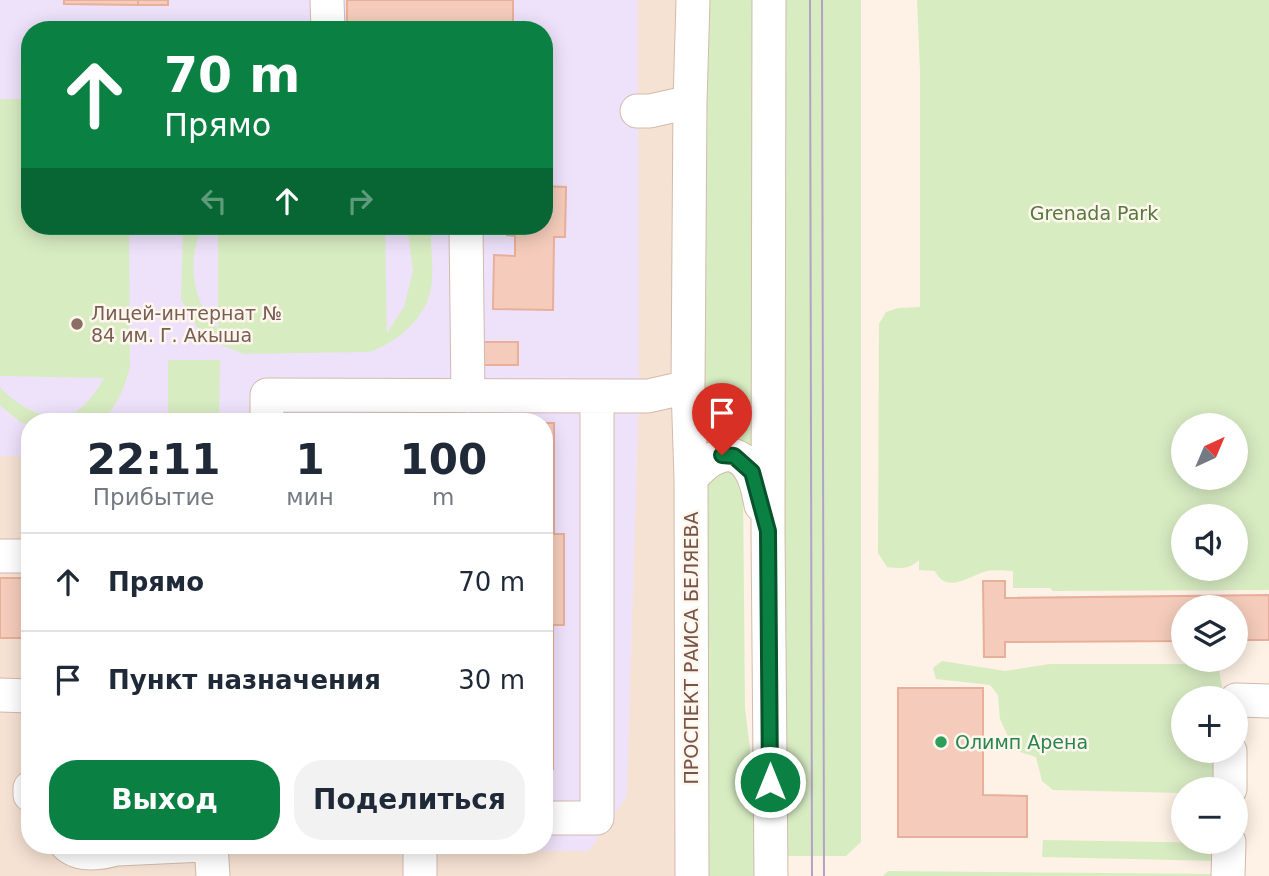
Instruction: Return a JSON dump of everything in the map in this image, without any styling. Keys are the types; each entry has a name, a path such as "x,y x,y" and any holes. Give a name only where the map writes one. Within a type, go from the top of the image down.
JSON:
{"street":[{"path":"327,0 328,21"},
{"name":"ПРОСПЕКТ РАИСА БЕЛЯЕВА","path":"692,876 691,480 688,387 693,0"},
{"path":"769,0 768,531 771,876"},
{"path":"637,111 650,111 690,102"},
{"path":"466,235 468,396"},
{"path":"267,413 267,395 648,396 688,387"},
{"path":"553,818 597,818 597,396"},
{"path":"691,480 711,458 734,456 752,472 768,531"},
{"path":"0,556 21,556"},
{"path":"0,695 21,696"},
{"path":"1248,700 1269,701"},
{"path":"212,854 213,876"},
{"path":"420,854 420,876"},
{"path":"1228,876 1229,854"}],"shaded area":[{"path":"0,0 680,0 677,876 0,876"},
{"path":"0,0 638,0 639,396 627,796 589,851 553,851 553,413 21,413 21,456 0,456"}],"green space":[{"path":"707,0 756,0 756,448 744,443 703,447"},
{"path":"783,0 861,0 861,842 846,856 782,856"},
{"name":"Grenada Park","path":"917,0 1269,0 1269,590 1053,591 1050,588 1013,588 1013,571 987,571 951,583 945,582 935,571 919,570 919,560 904,568 887,567 878,553 879,324 886,312 898,308 920,307 920,70"},
{"path":"0,99 21,99 21,235 129,235 130,367 119,398 109,413 73,413 93,395 104,378 0,376"},
{"path":"183,235 200,235 193,267 194,280 202,307 218,329 218,235 385,235 387,333 404,307 413,271 408,235 431,235 431,288 423,310 399,336 369,352 244,354 219,344 197,327 181,299"},
{"path":"168,360 220,360 219,413 168,413"},
{"path":"0,387 13,399 38,413 21,413 20,422 0,405"},
{"path":"724,471 733,473 743,489 745,708 757,807 757,876 706,876 707,481"},
{"path":"942,661 1005,671 1050,664 1171,664 1171,672 1220,672 1222,686 1171,686 1171,763 1223,763 1222,777 1171,777 1171,793 1053,790 1042,781 1036,757 1014,750 1000,719 998,695 990,685 936,679 933,668"},
{"path":"1043,840 1171,842 1171,854 1220,854 1220,861 1042,857"},
{"path":"888,871 1219,874 1219,876 883,876"}],"building":[{"path":"64,0 138,0 138,5 64,4"},
{"path":"138,0 168,0 168,5 138,5"},
{"path":"347,0 513,0 513,21 347,21"},
{"path":"553,186 566,187 565,237 554,237 553,310 493,309 494,255 515,256 515,236 507,235 553,235"},
{"path":"480,342 518,342 518,365 480,365"},
{"path":"553,423 554,534 564,534 564,625 553,625"},
{"path":"0,578 21,578 21,638 0,638"},
{"path":"983,581 1005,581 1005,598 1171,596 1171,641 1005,642 1005,657 984,657"},
{"path":"1248,595 1269,595 1269,640 1248,640"},
{"name":"Олимп Арена","path":"898,688 983,688 983,795 1027,796 1027,837 898,837"}],"tram line":[{"path":"810,0 812,876"},
{"path":"822,0 824,876"}],"place":[{"name":"Лицей-интернат № 84 им. Г. Акыша","path":"77,324"},
{"name":"Олимп Арена","path":"941,742"}],"route":[{"path":"722,455 734,456 752,472 768,531 770,782"}]}
